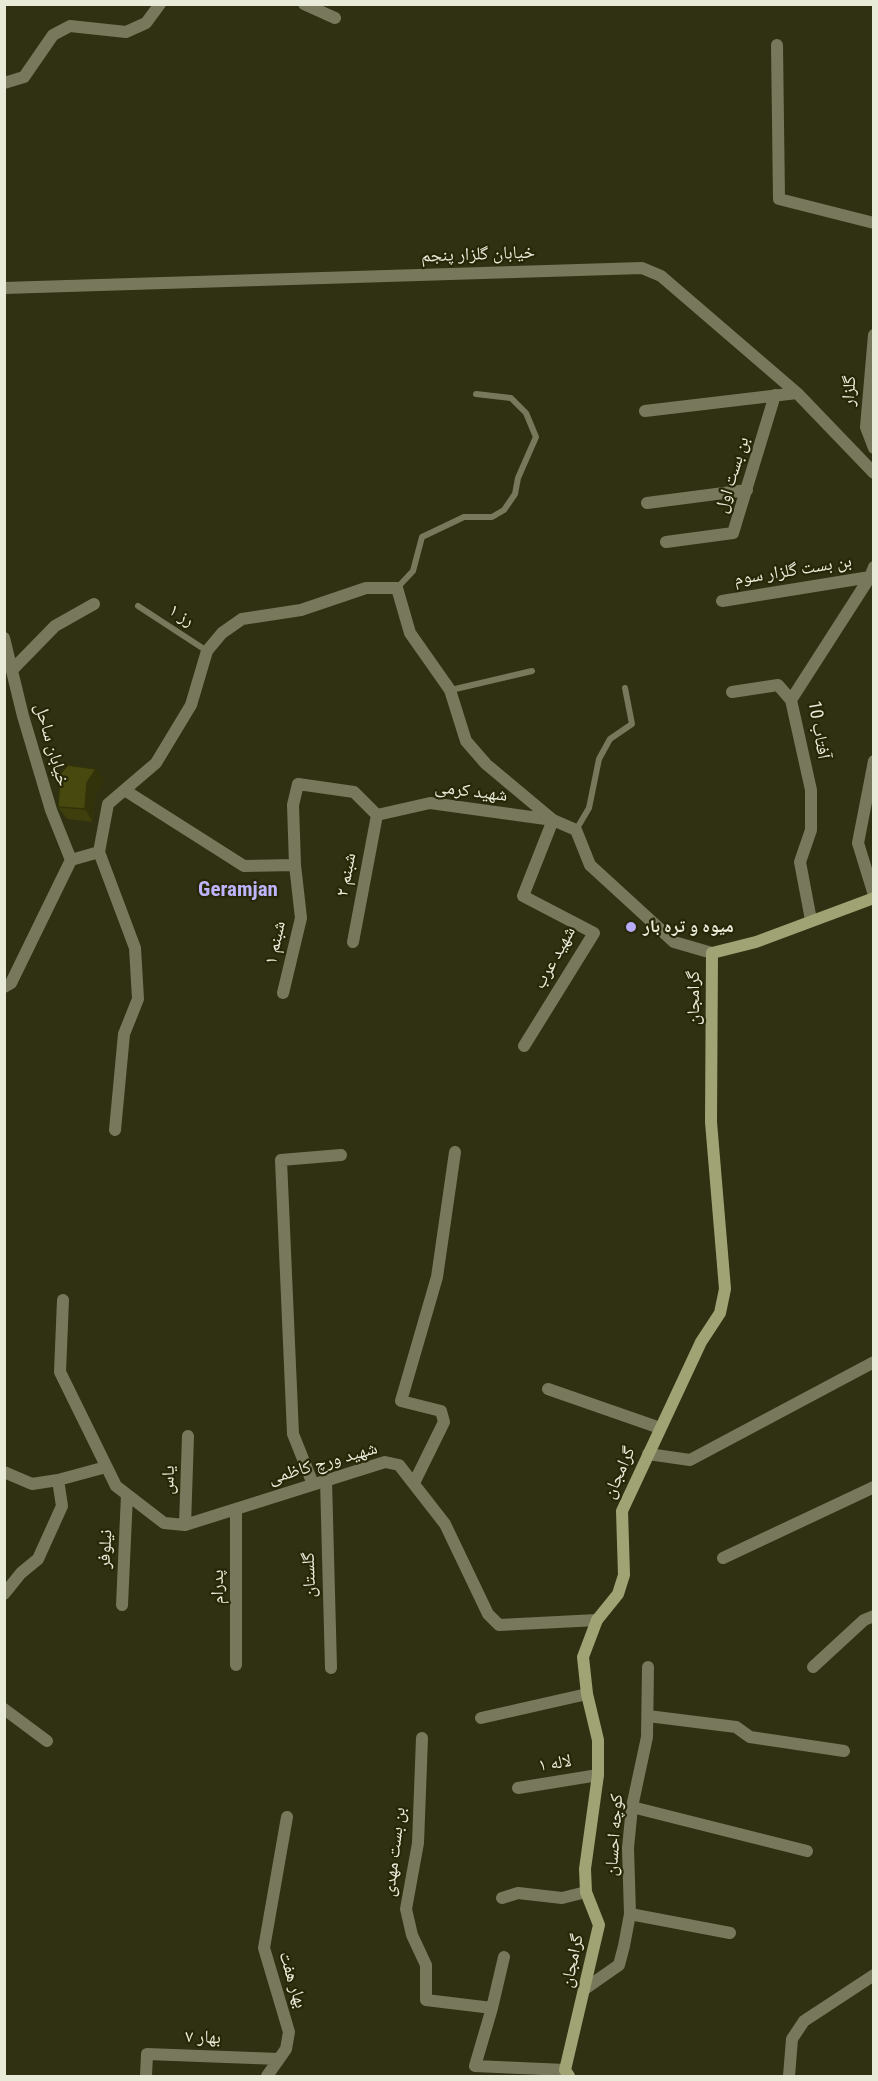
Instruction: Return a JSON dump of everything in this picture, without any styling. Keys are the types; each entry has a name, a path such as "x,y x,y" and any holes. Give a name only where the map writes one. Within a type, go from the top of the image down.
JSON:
{"street":[{"path":"4,82 24,77 53,35 70,26 126,32 146,23 160,4"},
{"path":"304,4 335,18"},
{"path":"777,45 779,199 873,223"},
{"name":"خیابان گلزار پنجم","path":"4,288 642,268 661,276 797,393 873,473"},
{"name":"گلزار","path":"873,335 866,427 873,448"},
{"path":"645,411 797,393"},
{"name":"بن بست اول","path":"666,542 733,533 775,395"},
{"path":"647,503 747,490"},
{"name":"بن بست گلزار سوم","path":"722,601 872,572"},
{"name":"آفتاب 10","path":"811,920 800,862 811,830 811,790 791,700 872,572"},
{"path":"115,1130 124,1034 138,999 138,989 135,948 99,852 108,804 126,791 156,763 191,705 207,651 222,633 242,619 301,610 366,588 397,588 410,633 450,690 466,741 486,764 553,820 576,831 590,865 674,942 712,953 756,942 873,896 858,843 873,761"},
{"path":"13,669 55,626 94,604"},
{"name":"خیابان ساحل","path":"4,638 51,810 71,860"},
{"path":"732,692 778,685 791,700"},
{"path":"126,791 244,866 295,865 293,805 298,784 354,792 377,815"},
{"name":"شهید کرمی","path":"377,815 430,803 553,820"},
{"name":"شبنم ۲","path":"353,942 377,815"},
{"name":"شهید عرب","path":"524,1046 594,933 523,896 553,820"},
{"path":"4,987 11,983 71,860 99,852"},
{"name":"شبنم ۱","path":"284,993 301,918 295,865"},
{"name":"گرامجان","path":"567,2073 599,1925 586,1892 585,1869 598,1775 598,1740 587,1694 583,1657 597,1620 618,1594 624,1575 622,1511 701,1342 720,1313 725,1289 711,1122 712,953"},
{"path":"414,1484 444,1422 441,1411 401,1401 437,1277 454,1152"},
{"name":"گلستان","path":"332,1668 319,1482 293,1434 281,1160 341,1155"},
{"path":"63,1300 60,1372 116,1486 164,1523 185,1525"},
{"path":"648,1454 690,1460 873,1362"},
{"path":"548,1389 660,1428"},
{"name":"یاس","path":"185,1525 188,1436"},
{"name":"شهید ورچ کاظمی","path":"185,1525 385,1462 399,1465 445,1524 488,1614 499,1625 597,1620"},
{"path":"4,1472 32,1484 58,1480 106,1467"},
{"path":"4,1594 21,1572 38,1559 62,1506 58,1480"},
{"path":"723,1558 873,1487"},
{"name":"نیلوفر","path":"122,1605 127,1496"},
{"name":"پدرام","path":"236,1510 236,1665"},
{"path":"813,1667 864,1620 873,1616"},
{"name":"کوچه احسان","path":"586,1988 619,1965 630,1914 628,1848 632,1807 647,1737 648,1668"},
{"path":"481,1718 587,1694"},
{"path":"4,1709 47,1741"},
{"path":"648,1716 736,1727 750,1737 844,1751"},
{"name":"بن بست مهدی","path":"422,1738 418,1843 406,1909 412,1935 426,1965 426,2000 492,2008"},
{"name":"لاله ۱","path":"518,1788 598,1775"},
{"path":"632,1807 807,1851"},
{"name":"بهار هفت","path":"267,2076 286,2049 289,2032 264,1947 286,1817"},
{"path":"502,1898 518,1893 562,1898 586,1892"},
{"path":"630,1914 730,1933"},
{"path":"504,1957 474,2071 567,2073"},
{"path":"789,2076 792,2039 804,2020 872,1979"},
{"name":"بهار ۷","path":"146,2076 147,2054 279,2059"}],"lane":[{"path":"397,588 413,571 422,537 464,518 492,518 504,510 515,494 518,478 536,437 526,413 511,398 476,394"},
{"name":"رز ۱","path":"138,606 207,651"},
{"path":"450,690 532,670"},
{"path":"576,831 590,808 599,759 610,739 632,724 625,688"}],"building":[{"path":"68,765 96,769 87,783 85,809 58,807 60,774"}],"place":[{"name":"میوه و تره بار","path":"631,927"}],"district":[{"name":"Geramjan","path":"238,891"}]}
